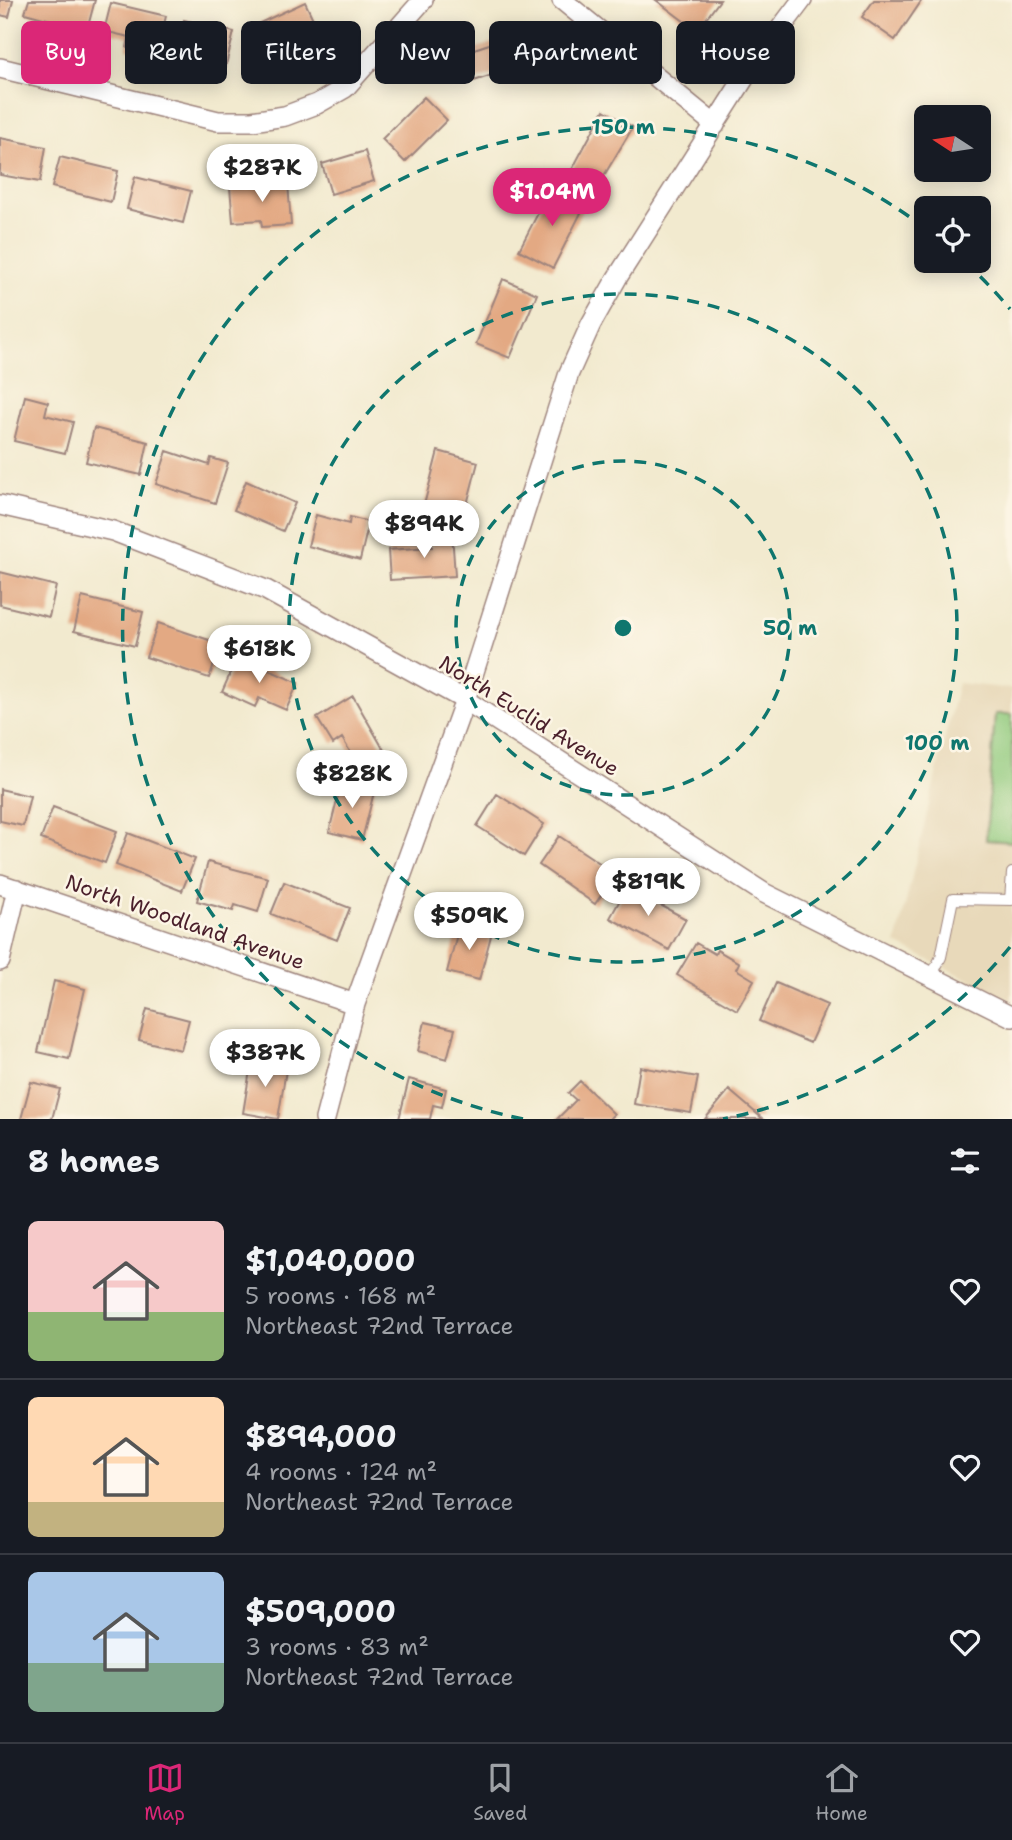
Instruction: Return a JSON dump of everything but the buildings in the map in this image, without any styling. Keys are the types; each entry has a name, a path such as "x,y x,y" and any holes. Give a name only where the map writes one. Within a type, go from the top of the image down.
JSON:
{"street":[{"path":"0,68 218,121 252,121 285,116 345,89 423,0"},
{"path":"562,0 715,125"},
{"path":"325,1119 355,1004 465,700 569,373 591,324 617,278 750,69 802,0"},
{"name":"North Euclid Avenue","path":"0,505 113,531 267,590 465,700 764,893 1012,1017"},
{"path":"0,961 8,887"},
{"name":"North Woodland Avenue","path":"8,887 355,1004"}],"lane":[{"path":"931,977 940,957 953,899 1011,900 1012,873"}],"shaded area":[{"path":"958,683 1012,689 1012,1000 896,944"}],"green space":[{"path":"995,714 1012,714 1012,842 986,840"}]}
